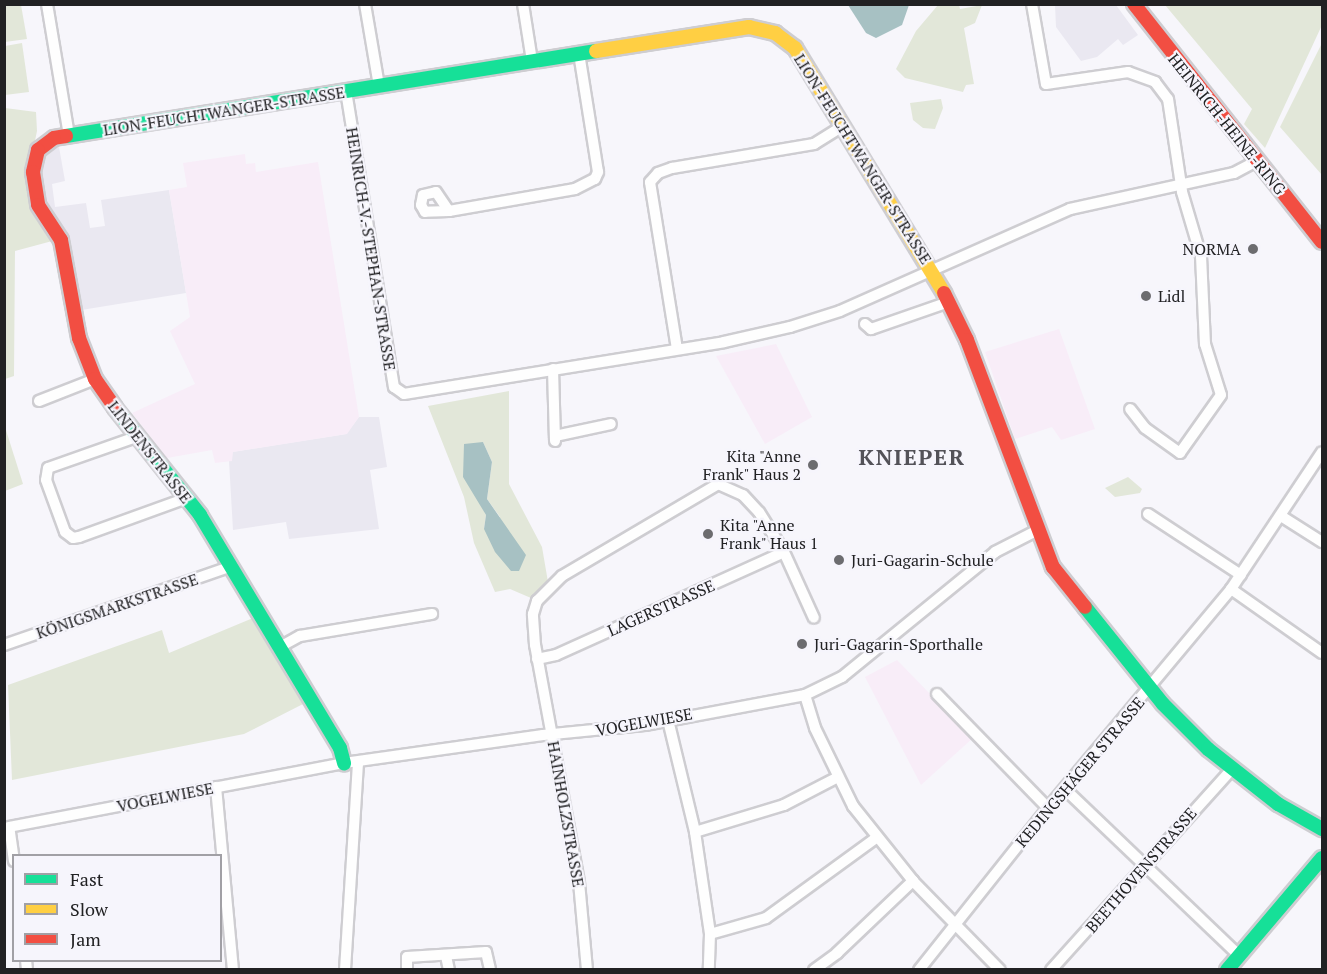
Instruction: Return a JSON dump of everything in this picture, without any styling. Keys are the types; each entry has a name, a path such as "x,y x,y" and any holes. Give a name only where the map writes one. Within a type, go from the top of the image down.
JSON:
{"street":[{"path":"47,4 69,136"},
{"path":"523,4 532,61"},
{"name":"HEINRICH-HEINE-RING","path":"1032,4 1046,84 1128,72 1147,76 1162,90 1169,108 1181,183"},
{"name":"HEINRICH-HEINE-RING","path":"1134,4 1323,242"},
{"path":"367,7 379,86"},
{"name":"LION-FEUCHTWANGER-STRASSE","path":"69,136 736,28 764,29 795,48 949,302 967,340 1036,531"},
{"path":"449,211 575,189 595,179 598,172 579,54"},
{"name":"HEINRICH-V.-STEPHAN-STRASSE","path":"346,91 394,387 404,393 677,350 754,336 817,319 1070,209 1234,173 1257,160"},
{"path":"677,350 650,182 658,173 672,168 814,144 843,126"},
{"name":"LINDENSTRASSE","path":"69,136 45,142 38,150 33,176 38,205 61,240 79,339 95,380 136,437 187,498 351,763 345,969"},
{"path":"1130,410 1145,428 1179,453 1221,395 1205,344 1201,256 1181,183"},
{"path":"865,324 871,329 949,302"},
{"path":"553,369 555,438 611,424"},
{"path":"39,401 95,380"},
{"path":"136,437 48,468 46,480 65,532 73,538 79,537 187,498"},
{"name":"KEDINGSHÄGER STRASSE","path":"919,969 954,922 1048,808 1151,689 1231,589 1323,452"},
{"name":"HAINHOLZSTRASSE","path":"587,969 579,882 537,659 533,614 544,591 562,576 703,490 718,484 742,495 784,552 814,618"},
{"path":"1148,514 1241,575"},
{"path":"1281,516 1323,542"},
{"path":"1036,531 1053,567 1151,689 1232,770 1278,804 1323,829"},
{"name":"VOGELWIESE","path":"13,854 9,827 351,763 668,720 805,695 842,677 995,552 1036,531"},
{"name":"LAGERSTRASSE","path":"537,659 556,655 784,552"},
{"name":"KÖNIGSMARKSTRASSE","path":"4,645 229,567"},
{"path":"1231,589 1323,653"},
{"path":"278,648 300,636 432,614"},
{"path":"937,694 1048,808"},
{"path":"805,695 836,778 876,838 913,881 1000,969"},
{"path":"668,720 695,832 710,934 709,969"},
{"name":"BEETHOVENSTRASSE","path":"1052,969 1232,770"},
{"path":"695,832 784,805 836,778"},
{"path":"216,787 220,854"},
{"path":"1065,789 1239,955"},
{"path":"710,934 766,918 876,838"},
{"path":"1227,969 1323,858"},
{"path":"814,969 837,953 913,881"},
{"path":"222,885 233,969"},
{"path":"407,969 407,957 486,952 490,969"},
{"path":"446,956 449,969"}],"shaded area":[{"path":"4,5 21,5 27,39 5,42"},
{"path":"938,5 959,5 960,9 982,5 975,23 964,28 974,84 966,85 963,92 905,78 896,69 916,31"},
{"path":"1055,5 1116,5 1138,35 1123,45 1118,39 1097,57 1081,61 1056,27"},
{"path":"1165,5 1322,5 1322,25 1265,148 1244,124 1252,109"},
{"path":"22,43 29,92 5,95 5,46"},
{"path":"1322,43 1322,175 1280,127"},
{"path":"941,99 943,108 935,129 923,128 913,120 910,103"},
{"path":"5,108 36,112 37,131 29,170 32,203 39,220 56,240 15,251 14,376 5,379"},
{"path":"59,147 65,181 52,184 55,207 86,203 90,228 105,226 101,200 169,190 186,293 69,312 55,237 39,220 32,203 33,152"},
{"path":"245,154 246,164 255,163 256,172 318,162 359,417 347,434 233,452 232,461 215,463 212,450 167,458 132,413 195,384 170,331 190,317 169,190 187,187 183,163"},
{"path":"1059,329 1095,429 1061,440 1052,427 1015,439 985,352"},
{"path":"776,344 812,417 765,444 716,356"},
{"path":"509,391 509,484 542,547 548,582 531,598 510,589 495,592 474,543 464,497 428,406","holes":["483,442 492,462 487,499 500,517 484,529 486,515 478,499"]},
{"path":"359,417 379,417 387,467 370,470 379,529 289,539 286,522 233,530 229,461 232,452 346,434"},
{"path":"5,427 23,484 4,491"},
{"path":"1128,477 1142,489 1140,493 1115,497 1105,488"},
{"path":"253,618 305,703 244,734 12,780 8,685 162,630 169,653"},
{"path":"897,660 973,738 921,785 865,677"}],"water":[{"path":"848,5 909,5 902,25 876,38 866,33"},
{"path":"483,442 492,462 487,499 526,555 519,571 511,571 495,552 484,529 486,515 463,477 464,444"}],"traffic: fast":[{"path":"66,136 596,51"},
{"path":"115,408 200,515 340,748 344,763"},
{"path":"1085,607 1163,704 1208,749 1278,804 1322,829"},
{"path":"1227,970 1322,858"}],"traffic: slow":[{"path":"596,51 749,27 775,33 795,48 944,293"}],"traffic: jam":[{"path":"1134,4 1322,242"},
{"path":"66,136 54,138 38,150 33,172 38,205 61,240 79,338 95,379 115,408"},
{"path":"944,293 967,340 1053,567 1085,607"}],"place":[{"name":"NORMA","path":"1253,249"},
{"name":"Lidl","path":"1146,296"},
{"name":"Kita \"Anne Frank\" Haus 2","path":"813,465"},
{"name":"Kita \"Anne Frank\" Haus 1","path":"708,534"},
{"name":"Juri-Gagarin-Schule","path":"839,560"},
{"name":"Juri-Gagarin-Sporthalle","path":"802,644"}],"district":[{"name":"KNIEPER","path":"912,457"}]}
